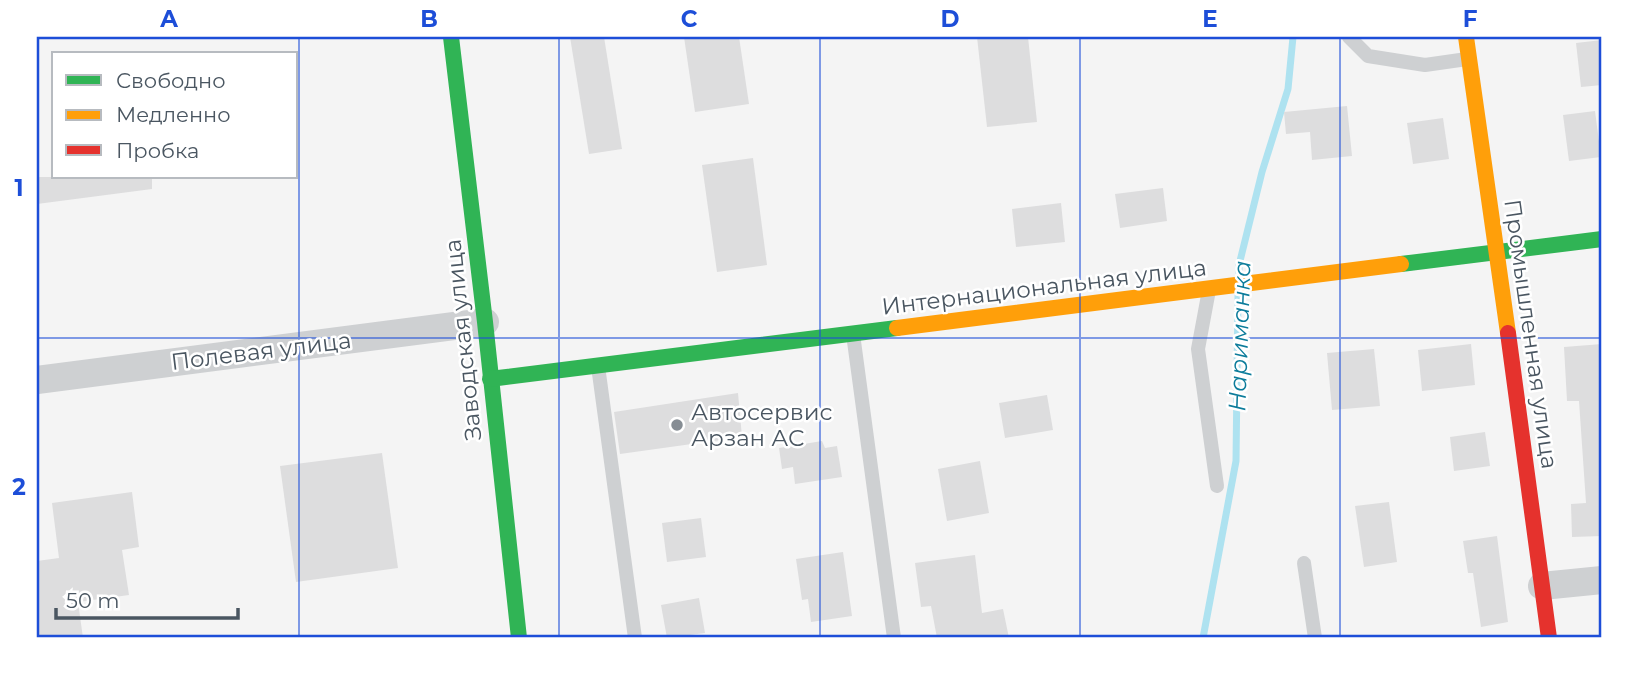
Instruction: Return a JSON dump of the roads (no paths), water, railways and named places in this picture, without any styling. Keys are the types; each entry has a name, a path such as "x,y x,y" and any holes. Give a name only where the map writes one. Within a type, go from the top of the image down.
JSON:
{"street":[{"name":"Заводская улица","path":"451,37 519,638"},
{"name":"Промышленная улица","path":"1466,37 1549,638"},
{"name":"Интернациональная улица","path":"490,379 1602,239"},
{"name":"Полевая улица","path":"37,380 485,322"},
{"path":"1542,586 1602,580"}],"lane":[{"path":"1349,37 1368,55 1425,65 1468,58"},
{"path":"1209,289 1198,349 1217,486"},
{"path":"853,333 894,638"},
{"path":"597,365 635,638"},
{"path":"1304,563 1315,638"}],"waterway":[{"name":"Нариманка","path":"1239,273 1262,172 1288,89 1293,37"},
{"name":"Нариманка","path":"1203,638 1236,461 1238,296"}],"place":[{"name":"Автосервис Арзан АС","path":"677,425"}]}
